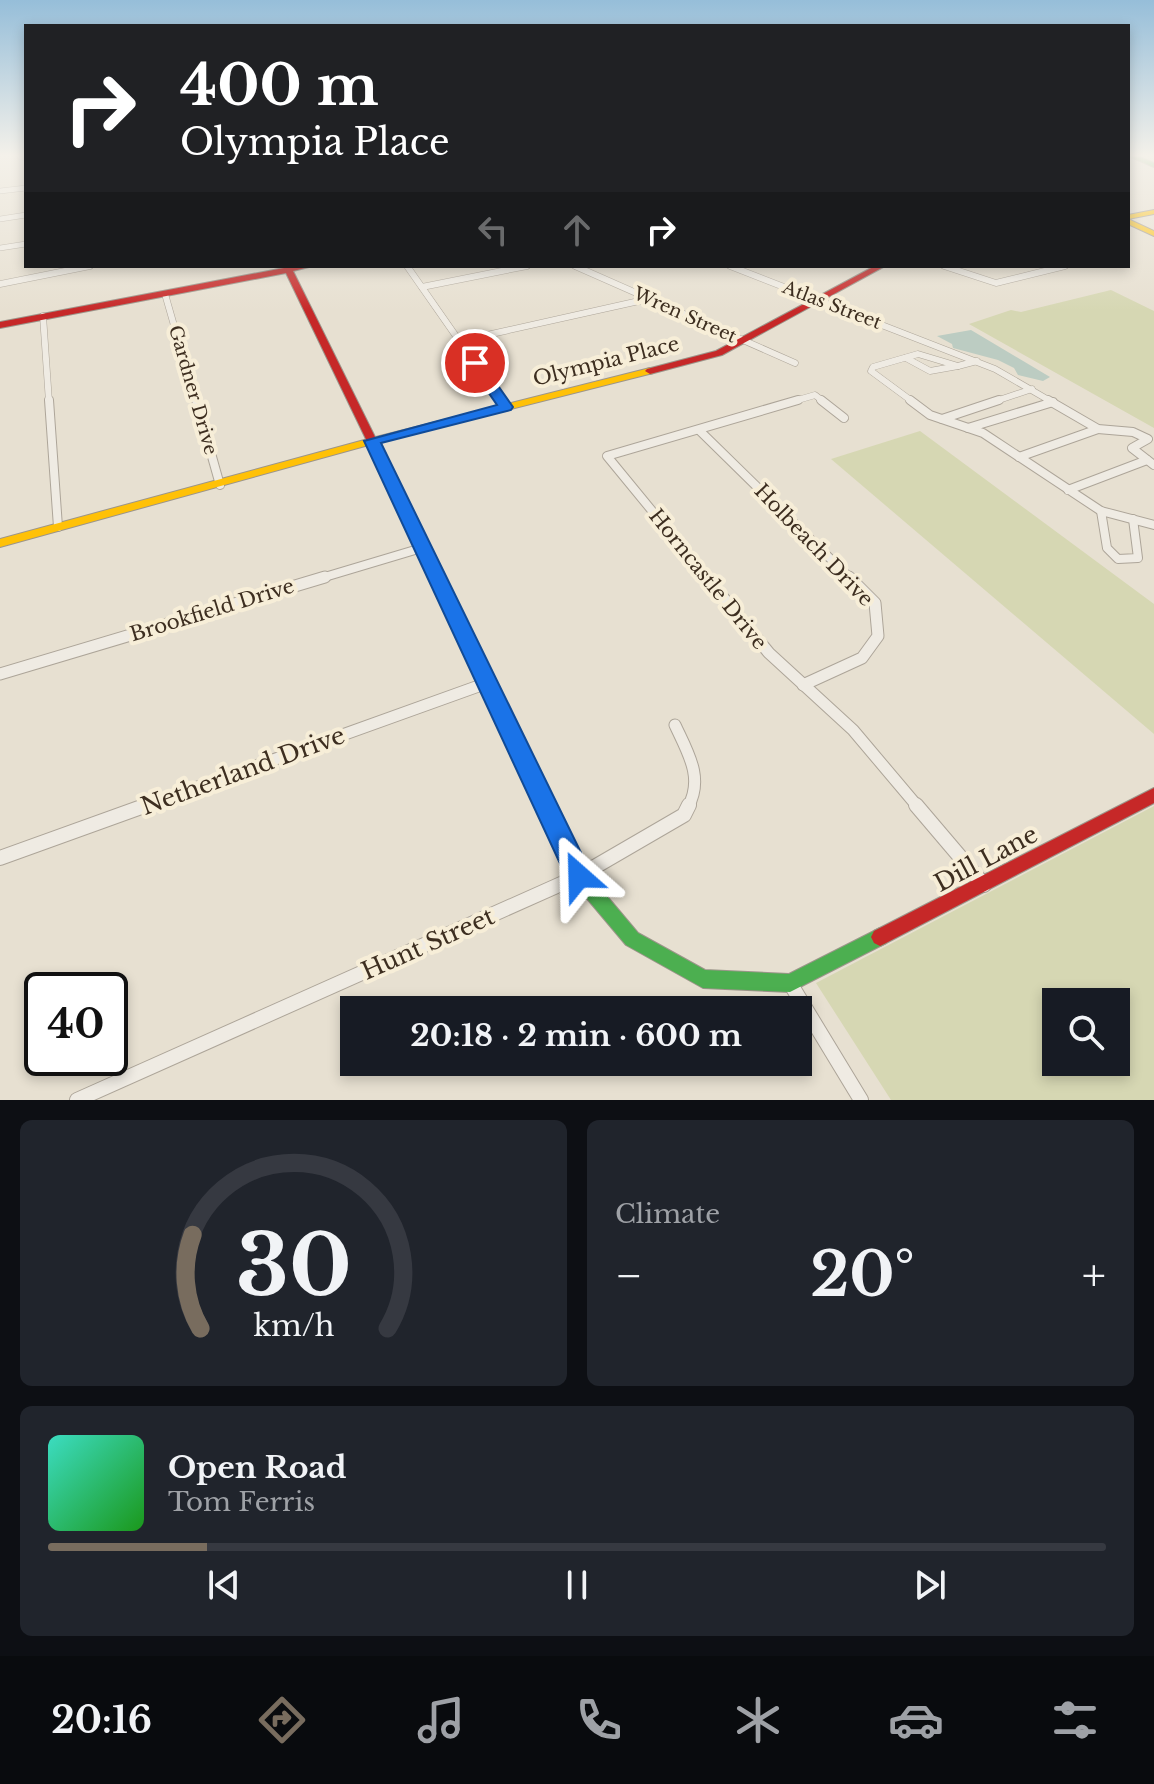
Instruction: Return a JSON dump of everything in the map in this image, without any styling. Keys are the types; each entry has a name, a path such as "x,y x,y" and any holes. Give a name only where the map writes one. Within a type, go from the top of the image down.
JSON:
{"street":[{"path":"1130,216 1154,210"},
{"path":"0,219 24,215"},
{"path":"1130,217 1154,231"},
{"path":"0,248 24,244"},
{"path":"0,284 80,268"},
{"path":"0,325 288,268 425,547 579,876 632,939 703,979 790,983 861,1100"},
{"path":"408,268 505,407"},
{"path":"422,287 517,268"},
{"name":"Wren Street","path":"579,268 795,363"},
{"name":"Atlas Street","path":"735,268 977,361 1032,389 1098,429"},
{"name":"Olympia Place","path":"0,543 372,441 719,353 877,268"},
{"path":"950,268 996,283 1057,268"},
{"name":"Gardner Drive","path":"165,294 220,485"},
{"path":"460,341 649,299"},
{"path":"43,316 58,527"},
{"path":"977,361 958,366 918,354 873,367 871,371 930,415 983,433 1101,511 1154,525"},
{"path":"942,419 1032,389"},
{"name":"Horncastle Drive","path":"844,418 815,395 607,456 769,653 853,730 984,885"},
{"path":"968,428 1053,402"},
{"path":"1019,457 1098,429 1109,433 1127,428 1148,439 1132,448 1150,462"},
{"name":"Holbeach Drive","path":"699,430 875,603 882,630 878,642 868,654 803,685"},
{"path":"1068,490 1150,462"},
{"path":"1101,511 1101,543 1108,551 1126,560 1138,558 1133,519"},
{"name":"Brookfield Drive","path":"0,674 425,547"},
{"name":"Netherland Drive","path":"0,858 487,683"},
{"name":"Hunt Street","path":"77,1100 579,876 684,815 697,791 693,763 675,725"},
{"name":"Dill Lane","path":"790,983 838,961 1154,795"}],"green space":[{"path":"1111,290 1154,311 1154,428 969,324 1011,310 1021,312"},
{"path":"920,431 1154,604 1154,734 831,459"},
{"path":"1154,806 1154,1100 891,1100 816,983"}],"shaded area":[{"path":"971,330 1050,377 1043,381 1018,375 1014,368 998,360 953,348 952,344 937,336"}],"traffic: fast":[{"path":"450,601 579,876 632,939 703,979 790,983 880,937"}],"traffic: slow":[{"path":"1130,217 1154,212"},
{"path":"1130,222 1154,234"},
{"path":"0,543 372,441 650,371"}],"traffic: jam":[{"path":"288,268 450,601"},
{"path":"0,325 299,268"},
{"path":"650,371 719,353 877,268"},
{"path":"880,937 1154,795"}],"route":[{"path":"475,363 505,407 372,441 579,876"}]}
